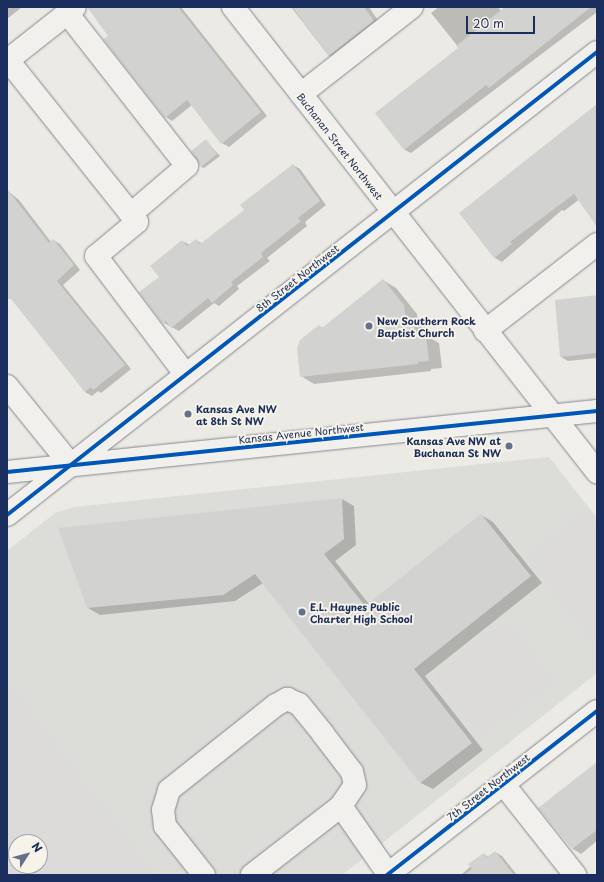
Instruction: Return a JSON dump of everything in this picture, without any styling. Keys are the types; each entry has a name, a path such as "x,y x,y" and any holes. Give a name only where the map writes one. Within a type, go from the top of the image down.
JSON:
{"street":[{"name":"Buchanan Street Northwest","path":"234,7 392,213 597,472"},
{"path":"301,94 412,7"},
{"path":"130,214 187,166 71,10 7,59 130,214 137,222 96,256 186,375"},
{"name":"8th Street Northwest","path":"7,515 597,52"},
{"path":"485,331 597,244"},
{"path":"7,386 72,465"},
{"name":"Kansas Avenue Northwest","path":"7,472 550,414 597,411"},
{"path":"204,875 165,826 163,810 169,790 276,705 288,699 299,704 323,734 352,772 355,785 341,806 252,875"},
{"name":"7th Street Northwest","path":"388,875 597,711"},
{"path":"504,785 575,875"},
{"path":"341,806 388,875"}],"shaded area":[{"name":"E.L. Haynes Public Charter High School","path":"549,457 597,518 597,673 342,875 7,875 7,551 55,513 74,507"},
{"path":"585,512 597,527 597,647 527,558"},
{"path":"506,620 554,680 482,736 434,676"},
{"path":"7,683 156,875 7,875"}],"building":[{"path":"87,7 178,7 261,112 221,144 187,100 165,118 103,39 108,36"},
{"path":"292,7 364,7 374,21 329,56"},
{"path":"505,7 591,7 489,88 486,85 404,150 375,113 458,48 456,46"},
{"path":"597,104 597,227 574,194 510,242 512,244 494,258 459,213"},
{"path":"206,139 217,154 201,167 191,151"},
{"path":"293,164 320,201 298,218 301,221 261,253 263,257 231,282 233,285 212,303 208,298 171,328 166,321 163,324 139,292 159,277 150,266 182,240 187,246 196,239 200,244 244,210 240,205"},
{"path":"7,189 49,243 53,239 74,265 57,281 125,365 93,390 91,387 85,392 11,299 7,299"},
{"name":"New Southern Rock Baptist Church","path":"383,279 404,305 406,319 413,318 415,336 426,335 429,361 418,362 418,364 300,377 297,348 300,340 319,325 322,328"},
{"path":"597,295 597,353 560,357 555,300"},
{"path":"342,498 344,539 324,554 365,606 481,514 531,576 414,669 472,743 420,783 255,574 223,595 87,608 58,528"},
{"path":"597,762 597,830 572,849 538,808"},
{"path":"495,851 514,875 464,875 472,869 468,864 484,853 487,857"}],"cycle path":[{"path":"7,515 597,52"},
{"path":"7,472 597,411"},
{"path":"387,875 597,711"}],"place":[{"name":"New Southern Rock Baptist Church","path":"369,326"},
{"name":"Kansas Ave NW at 8th St NW","path":"188,414"},
{"name":"Kansas Ave NW at Buchanan St NW","path":"509,446"},
{"name":"E.L. Haynes Public Charter High School","path":"302,612"}]}
